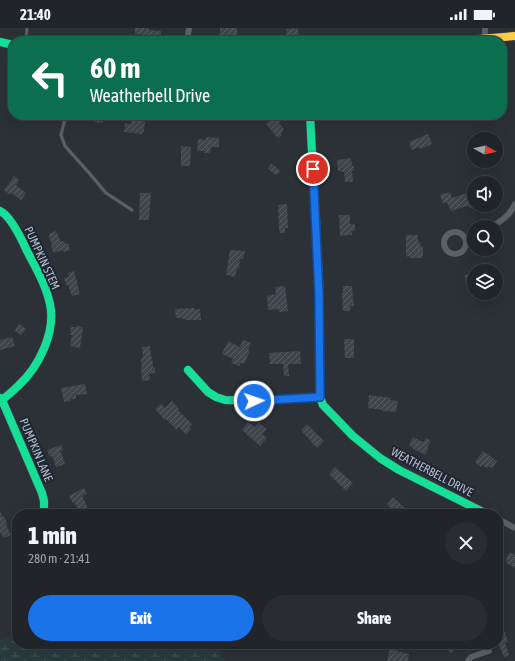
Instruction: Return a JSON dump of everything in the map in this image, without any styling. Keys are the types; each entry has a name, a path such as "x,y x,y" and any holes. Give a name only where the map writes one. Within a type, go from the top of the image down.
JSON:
{"street":[{"path":"188,370 208,392 225,400 254,401 320,397 319,283 310,120"},
{"path":"502,220 510,213 515,204"},
{"name":"PUMPKIN STEM","path":"0,211 4,213 19,234 45,287 50,305 51,323 42,354 19,386 1,399"},
{"path":"452,232 460,232 465,238 466,245 461,252 454,254 447,251 445,248 444,240 448,234 452,232"},
{"name":"WEATHERBELL DRIVE","path":"320,397 323,405 353,436 380,458 399,470 477,509"},
{"name":"PUMPKIN LANE","path":"1,399 42,493 45,509"},
{"path":"503,522 515,528"},
{"path":"468,661 470,657 489,651"}],"lane":[{"path":"65,120 61,135 65,146 106,193 132,210"}],"green space":[{"path":"12,634 12,649 218,649 225,661 0,661 0,640"}],"building":[{"path":"135,28 149,28 149,30 161,31 161,36 135,34"},
{"path":"220,28 237,28 238,36 218,36 218,34 220,34"},
{"path":"298,28 299,36 287,36 286,29"},
{"path":"94,120 103,120 103,123 94,122"},
{"path":"132,120 145,120 144,131 142,134 124,132 125,123 131,124"},
{"path":"270,120 282,120 279,123 284,129 281,133 282,135 278,138 266,124"},
{"path":"428,134 432,144 420,149 419,147 412,150 409,142"},
{"path":"206,137 219,138 219,147 211,147 210,153 205,153 205,151 197,151 198,139 206,140"},
{"path":"181,146 191,147 190,166 181,166"},
{"path":"351,158 352,166 354,166 354,171 352,171 353,182 345,182 344,172 338,171 337,160"},
{"path":"271,164 281,172 276,175 268,169"},
{"path":"14,176 19,180 16,185 26,193 21,200 11,193 10,195 4,190"},
{"path":"450,192 452,198 467,193 467,206 451,211 447,202 443,203 440,195"},
{"path":"140,193 151,193 149,220 139,220"},
{"path":"287,204 288,228 285,228 285,233 280,233 278,205"},
{"path":"339,215 350,215 350,224 355,224 355,231 352,231 352,235 340,236"},
{"path":"56,231 61,242 64,241 66,244 68,243 70,250 64,252 63,250 54,253 51,247 49,234"},
{"path":"406,235 418,235 418,242 420,242 420,246 422,246 423,249 422,258 410,258 406,256"},
{"path":"230,250 245,251 243,259 240,259 239,268 237,268 235,277 226,275"},
{"path":"74,271 80,294 72,296 64,278 69,277 68,273"},
{"path":"465,275 467,275 467,286 466,286"},
{"path":"285,286 288,311 279,312 279,309 268,310 267,296 276,294 275,287"},
{"path":"343,286 352,286 354,306 350,306 350,311 343,311"},
{"path":"195,308 195,310 200,309 201,320 176,318 175,309"},
{"path":"19,324 26,329 21,335 15,331"},
{"path":"71,327 83,327 80,348 70,346 72,335 70,335"},
{"path":"12,337 15,346 0,350 0,340"},
{"path":"344,339 354,339 354,358 345,358"},
{"path":"243,340 251,343 248,350 250,351 244,364 240,363 239,366 231,363 233,359 222,354 228,341 240,347"},
{"path":"150,346 155,373 149,374 150,380 142,381 142,347"},
{"path":"300,351 301,364 288,364 289,376 284,376 283,364 270,364 269,353"},
{"path":"85,384 87,394 76,395 76,399 71,399 71,401 64,402 61,388"},
{"path":"369,395 391,398 390,400 398,401 396,412 368,408"},
{"path":"172,401 179,409 178,410 192,424 189,427 191,429 186,435 179,427 177,430 166,419 165,420 155,409 161,404 165,408"},
{"path":"248,422 255,427 259,423 267,429 262,434 267,438 260,446 242,430"},
{"path":"307,424 324,441 317,448 301,430"},
{"path":"413,437 423,442 426,438 431,441 425,455 409,445"},
{"path":"61,445 63,450 60,451 65,464 56,467 52,456 50,457 47,450"},
{"path":"483,451 497,461 492,468 489,466 487,468 483,465 481,467 475,462"},
{"path":"335,467 353,483 346,491 329,474"},
{"path":"84,488 87,493 82,496 88,508 78,509 69,496"},
{"path":"393,497 406,509 392,509 387,504"},
{"path":"0,512 3,517 4,516 11,535 4,538 0,532"},
{"path":"510,552 515,555 515,568 506,563 506,559"},
{"path":"505,632 508,642 505,643 509,655 504,657 501,649 503,649 503,633"},
{"path":"390,649 409,654 408,661 387,661"},
{"path":"446,649 455,649 452,653"}],"traffic: fast":[{"path":"0,42 8,44"},
{"path":"310,120 319,283 320,397"},
{"path":"0,211 8,218 16,229 37,270 48,297 51,315 48,337 39,359 26,378 2,400"},
{"path":"188,370 208,392 225,400 254,401 320,397 323,405 353,436 380,458 399,470 477,509"},
{"path":"0,398 42,493 44,509"}],"traffic: slow":[{"path":"507,37 515,36"}],"route":[{"path":"254,401 320,397 320,320 313,169"}]}
